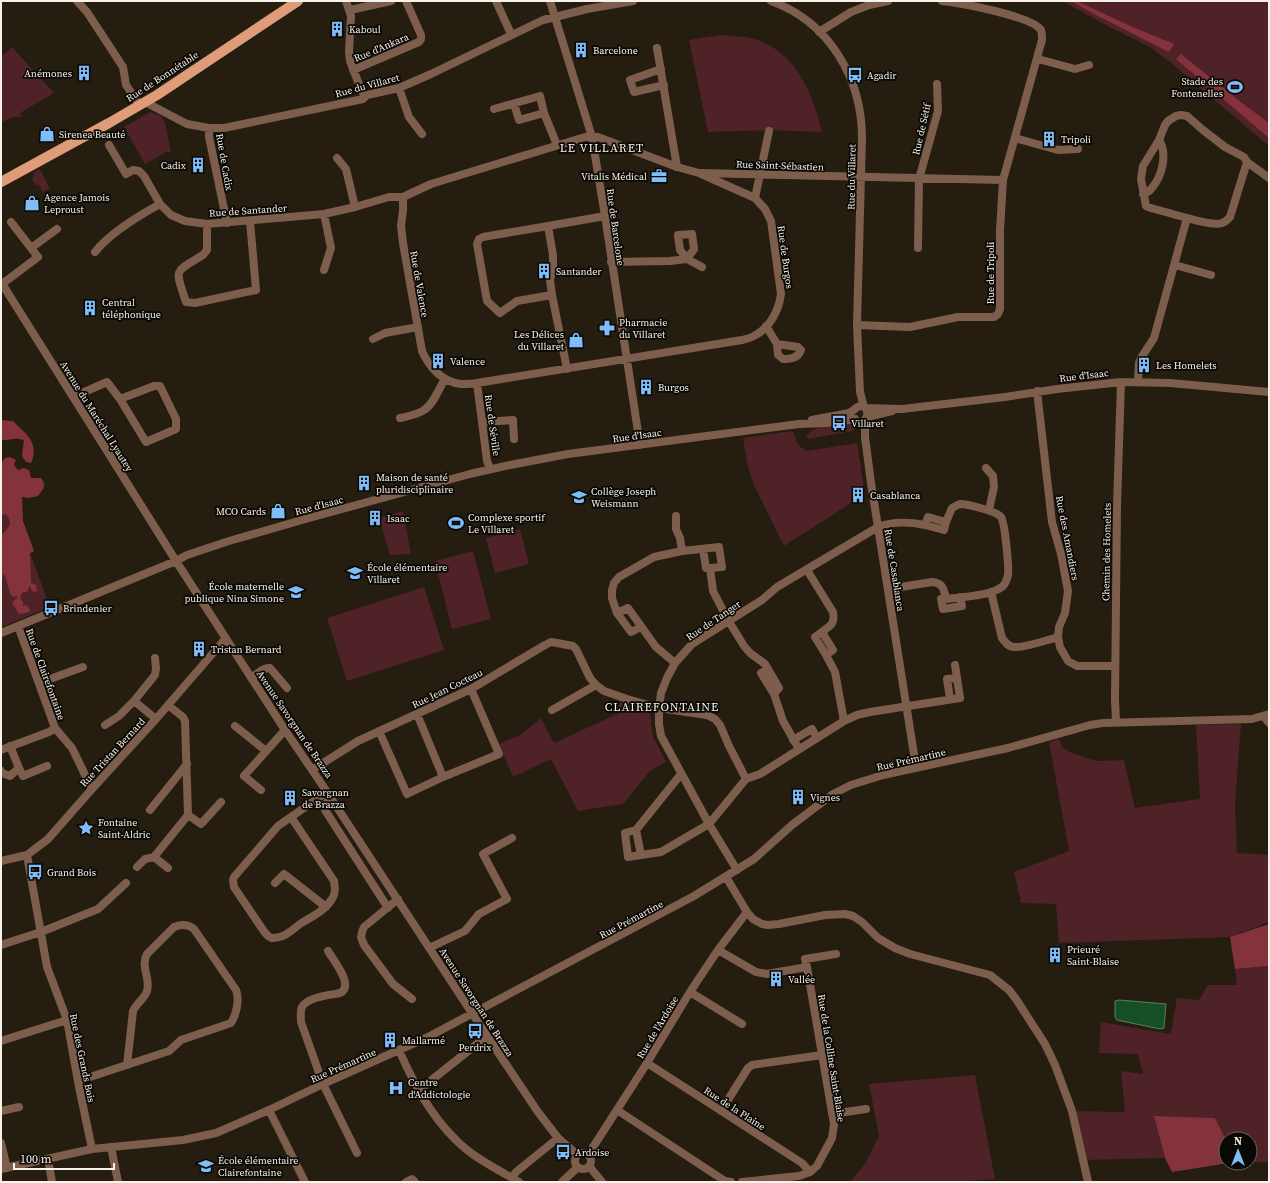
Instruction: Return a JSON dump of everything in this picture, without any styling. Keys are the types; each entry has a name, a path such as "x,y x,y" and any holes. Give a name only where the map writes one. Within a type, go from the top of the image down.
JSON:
{"main road":[{"name":"Rue de Bonnétable","path":"1,182 142,104 298,1"},
{"name":"Rue de Bonnétable","path":"1,185 34,164"}],"street":[{"path":"77,1 123,67 126,85 142,104"},
{"path":"346,1 350,10 350,61 360,88 363,93 367,95"},
{"path":"350,10 391,1"},
{"name":"Rue d'Ankara","path":"353,70 419,42 421,39 421,34 406,1"},
{"path":"496,1 511,34"},
{"name":"Rue de Barcelone","path":"550,1 592,136 640,445"},
{"name":"Rue du Villaret","path":"142,104 187,124 209,128 224,128 363,99 367,95 399,88 543,20 587,9 633,1"},
{"name":"Rue du Villaret","path":"771,1 795,12 819,32 836,51 843,62 856,93 862,123 857,325 861,414"},
{"path":"819,32 851,12 869,5 888,1"},
{"name":"Rue de Tripoli","path":"857,325 910,327 958,317 994,317 998,314 1000,309 1000,230 1003,180 1038,59 1042,40 1041,30 1031,22 969,5 942,1"},
{"path":"658,48 677,167"},
{"path":"1038,59 1075,69 1089,65"},
{"path":"661,69 630,80 634,92 664,85"},
{"name":"Rue de Sétif","path":"918,248 919,179 938,111 937,84"},
{"path":"399,88 409,117 422,134"},
{"path":"494,109 540,96 544,112 557,145"},
{"path":"514,104 519,120 544,112"},
{"path":"1247,162 1230,216 1221,224 1214,224 1187,218 1146,206 1141,179 1144,166 1168,121 1181,115 1187,116 1225,147 1244,157 1247,162 1269,178"},
{"name":"Rue de Cadix","path":"209,128 209,137 227,223"},
{"path":"755,198 769,131"},
{"path":"403,197 431,184 557,145 592,136"},
{"name":"Rue de Burgos","path":"592,136 677,167 698,173 755,198 765,209 771,221 781,294 780,304 776,313 756,336 742,340 627,359"},
{"path":"1014,138 1058,150 1078,149"},
{"path":"1143,194 1151,190 1161,169 1164,157 1163,148 1159,140"},
{"name":"Rue de Santander","path":"109,145 126,174 133,170 139,172 144,176 160,204 171,215 185,221 207,224 227,223 324,214 389,197 403,197"},
{"path":"337,158 346,169 355,207"},
{"name":"Rue Saint-Sébastien","path":"698,173 861,178 1003,180"},
{"name":"Rue de Valence","path":"403,197 401,226 403,243 422,351 427,362 435,372 445,379 460,384 477,383 627,359"},
{"path":"95,252 100,246 139,216 160,204"},
{"path":"324,214 331,248 324,270"},
{"path":"552,295 517,301 500,313 487,301 477,244 479,239 483,236 605,216"},
{"path":"1138,381 1140,358 1154,338 1187,218"},
{"path":"207,224 206,253 204,256 182,268 178,272 178,277 186,302 195,303 256,290 250,221"},
{"path":"2,283 38,257 11,222"},
{"path":"548,226 553,255 553,267 550,280 567,369"},
{"path":"31,248 57,229"},
{"path":"611,262 670,261 687,259 702,267"},
{"path":"1175,265 1211,275"},
{"name":"Avenue du Maréchal Lyautey","path":"2,283 176,561"},
{"path":"766,326 777,344"},
{"path":"373,339 386,333 418,327"},
{"path":"400,418 425,410 432,402 445,379"},
{"name":"Rue d'Isaac","path":"1,633 176,561 187,555 228,541 490,469 568,454 799,424 826,423 861,414 1037,391 1121,382 1138,381 1185,384 1269,392"},
{"path":"73,397 107,382 120,399 146,442 176,429 176,419 160,386 154,386 120,399"},
{"name":"Chemin des Homelets","path":"1116,722 1117,506 1121,382"},
{"name":"Rue de Séville","path":"477,383 490,469"},
{"name":"Rue des Amandiers","path":"1037,391 1052,522 1061,554 1068,591 1065,613 1059,627 1058,637"},
{"name":"Rue de Casablanca","path":"861,414 916,767"},
{"path":"483,422 513,420 514,439"},
{"path":"888,588 937,582 943,587 946,598 991,592 999,589 1005,584 1008,576 1008,567 1005,534 1001,518 988,510 994,487 993,476 986,468"},
{"name":"Rue de Tanger","path":"737,870 709,824 661,736 659,708 661,693 675,663 692,644 762,600 777,587 878,528 907,522 925,525 928,517 946,522 952,508 960,504 988,510"},
{"path":"676,516 676,529 680,538 682,552"},
{"path":"675,663 656,647 628,608 617,613 612,598 612,590 614,583 619,577 654,557 682,552 703,549 719,547 722,567 706,568 703,549"},
{"name":"Avenue Savorgnan de Brazza","path":"176,561 285,730 368,853 472,1014 538,1112 558,1138 578,1155"},
{"path":"710,568 713,591 728,620 744,646 750,653 765,664 780,688 774,694 783,722 799,749"},
{"path":"807,570 833,612 834,619 832,624 822,632 833,650 826,655 835,672 844,721"},
{"path":"991,592 1002,638 1009,645 1014,647 1022,646 1058,637 1063,654 1068,661 1077,666 1116,666"},
{"name":"Rue de Clairefontaine","path":"18,626 55,728 72,748 92,789"},
{"name":"Rue Tristan Bernard","path":"1,862 27,855 48,839 156,719 226,638"},
{"name":"Rue Jean Cocteau","path":"312,770 358,741 472,689 551,642 573,646 576,649 590,678 604,691 659,708 707,715 715,719 720,725 746,779"},
{"path":"105,725 119,716 134,701 155,675 155,658"},
{"path":"681,774 636,830 625,833 628,857 661,852 709,824 746,779 760,774 844,721 863,714 960,698 955,665"},
{"path":"39,683 83,667"},
{"path":"251,678 264,669 270,668 287,688"},
{"path":"552,710 596,685"},
{"path":"379,731 407,794 443,777 499,754 472,689"},
{"path":"134,701 156,719"},
{"path":"137,867 145,859 154,857 188,816 186,721 168,705"},
{"path":"417,714 443,777"},
{"path":"1266,715 1269,723"},
{"name":"Rue Prémartine","path":"4,1169 92,1149 183,1140 216,1133 269,1110 399,1050 472,1014 694,896 754,858 792,825 833,794 851,785 916,767 1008,748 1090,725 1116,722 1252,720 1266,715"},
{"path":"235,726 266,751"},
{"path":"1,750 49,732 55,728"},
{"path":"793,740 812,729 817,738"},
{"path":"261,790 244,776 285,730"},
{"path":"10,746 22,776 46,766"},
{"path":"150,810 187,764"},
{"path":"1,773 10,776 19,768"},
{"path":"290,817 334,881 336,889 332,901 326,907 284,935 272,938 263,930 234,887 233,880 238,872 278,826 290,817 329,795"},
{"path":"329,795 325,805 325,810 388,908"},
{"path":"188,816 201,824 221,802"},
{"path":"636,830 641,855"},
{"path":"429,948 465,931 478,914 507,900 483,854 512,838"},
{"path":"358,862 368,853"},
{"name":"Rue des Grands Bois","path":"27,855 47,967 67,1020 92,1149"},
{"path":"154,857 168,868"},
{"path":"275,883 284,874 326,907"},
{"path":"726,877 747,912 762,924 779,924 825,915 845,914 853,916 862,922 878,938 895,948 910,954 993,977 1009,990 1045,1044 1055,1065 1072,1111 1088,1182"},
{"path":"1,946 98,909 126,883"},
{"path":"398,900 364,927 362,937 364,945 393,984 412,999"},
{"name":"Rue de l'Ardoise","path":"588,1155 647,1063 690,992 718,950 747,912"},
{"path":"78,1081 127,1065 169,1051 181,1040 231,1023 238,997 236,990 194,929 191,927 179,925 174,927 146,954 144,959 148,986 147,992 136,1005 133,1012 127,1065"},
{"path":"718,950 756,972 767,974 807,966 805,959 836,954"},
{"path":"328,951 345,980 345,989 340,994 306,1002 302,1007 300,1015 301,1022 323,1084 357,1153"},
{"name":"Rue de la Colline Saint-Blaise","path":"807,966 834,1124 832,1138 817,1166 810,1172"},
{"path":"690,992 742,1024"},
{"path":"1,1040 67,1020"},
{"path":"419,1090 487,1036"},
{"path":"399,1050 419,1090 440,1122 456,1141 516,1180"},
{"path":"721,1111 748,1068 752,1065 822,1055"},
{"name":"Rue de la Plaine","path":"647,1063 802,1163 810,1172"},
{"path":"1,1111 19,1107"},
{"path":"832,1114 866,1109"},
{"path":"269,1110 305,1182"},
{"path":"617,1110 725,1181 731,1182"},
{"path":"516,1180 516,1172 558,1138"},
{"path":"1,1142 4,1169"},
{"path":"111,1146 118,1182"},
{"path":"578,1166 576,1162 578,1155 584,1153 588,1155 591,1160 589,1166"},
{"path":"48,1159 52,1182"},
{"path":"578,1166 584,1168 589,1166"},
{"path":"562,1182 578,1166"},
{"path":"589,1166 602,1182"},
{"path":"742,1182 799,1176 810,1172"},
{"path":"406,1182 412,1179 415,1182"}],"shaded area":[{"name":"Stade des Fontenelles","path":"1062,1 1269,1 1269,146 1170,62 1150,47"},
{"path":"1071,1 1077,1 1130,26 1174,44 1169,52"},
{"path":"720,35 751,38 766,44 779,52 790,62 800,74 807,88 822,132 769,130 708,132 689,40"},
{"path":"12,47 54,93 20,113 23,118 13,117 3,122 1,118 1,57"},
{"path":"1181,54 1269,123 1269,138 1176,59"},
{"path":"150,112 161,116 165,122 171,152 166,152 145,164 124,127"},
{"path":"40,169 50,189 42,192 39,184 36,186 31,178 35,176 33,173"},
{"path":"1,420 13,421 30,439 34,450 31,463 26,462 22,456 24,440 1,439"},
{"path":"849,423 853,425 853,431 808,439 806,437 820,427"},
{"path":"791,431 794,433 799,446 807,451 857,443 865,494 784,546 754,485 747,463 743,438"},
{"path":"10,457 16,460 14,465 18,470 24,468 29,470 31,478 41,478 44,485 38,496 29,498 22,497 23,521 34,551 30,553 31,583 36,585 37,591 32,591 30,585 27,592 23,592 20,599 23,602 23,606 26,605 30,611 19,614 12,603 17,599 17,596 14,597 11,595 3,573 1,586 1,535 7,530 10,523 6,514 1,515 1,463 5,458"},
{"path":"1,488 34,551 30,553 50,607 1,627"},
{"path":"403,511 411,554 390,555 379,518"},
{"path":"520,529 529,564 495,573 486,538"},
{"path":"473,551 491,619 452,629 435,561"},
{"path":"424,587 444,650 347,681 327,618"},
{"path":"620,702 650,713 653,737 666,762 650,771 623,804 578,811 551,759 513,777 499,744 522,734 541,718 554,743 617,714"},
{"path":"1241,724 1235,804 1237,853 1269,855 1269,922 1230,937 1059,943 1056,904 1021,903 1014,872 1069,851 1049,742 1059,739 1063,748 1072,753 1096,761 1124,760 1135,808 1200,799 1196,725"},
{"path":"1269,924 1269,966 1235,969 1230,937"},
{"path":"1269,966 1269,1162 1258,1162 1258,1131 1222,1131 1215,1118 1154,1117 1165,1158 1083,1160 1072,1111 1125,1112 1121,1071 1143,1074 1138,1054 1099,1053 1101,1022 1171,1034 1177,998 1199,1000 1208,985 1237,985 1235,969"},
{"path":"1119,1000 1166,1004 1164,1028 1160,1029 1117,1020 1115,1017 1115,1001"},
{"path":"975,1075 995,1179 958,1182 850,1182 865,1164 879,1136 869,1084"},
{"path":"1154,1116 1215,1118 1222,1131 1218,1131 1218,1165 1172,1172 1165,1158"}],"place":[{"name":"Kaboul","path":"337,29"},
{"name":"Barcelone","path":"581,50"},
{"name":"Anémones","path":"84,73"},
{"name":"Agadir","path":"855,75"},
{"name":"Stade des Fontenelles","path":"1235,87"},
{"name":"Sirenea Beauté","path":"47,134"},
{"name":"Tripoli","path":"1049,139"},
{"name":"Cadix","path":"198,165"},
{"name":"Vitalis Médical","path":"659,176"},
{"name":"Agence Jamois Leproust","path":"32,203"},
{"name":"Santander","path":"544,271"},
{"name":"Central téléphonique","path":"90,308"},
{"name":"Pharmacie du Villaret","path":"607,328"},
{"name":"Les Délices du Villaret","path":"576,340"},
{"name":"Valence","path":"438,361"},
{"name":"Les Homelets","path":"1144,365"},
{"name":"Burgos","path":"646,387"},
{"name":"Villaret","path":"839,423"},
{"name":"Maison de santé pluridisciplinaire","path":"364,483"},
{"name":"Casablanca","path":"858,495"},
{"name":"Collège Joseph Weismann","path":"579,497"},
{"name":"MCO Cards","path":"278,511"},
{"name":"Isaac","path":"375,518"},
{"name":"Complexe sportif Le Villaret","path":"456,523"},
{"name":"École élémentaire Villaret","path":"355,573"},
{"name":"École maternelle publique Nina Simone","path":"296,592"},
{"name":"Brindenier","path":"51,608"},
{"name":"Tristan Bernard","path":"199,649"},
{"name":"Vignes","path":"798,797"},
{"name":"Savorgnan de Brazza","path":"290,798"},
{"name":"Fontaine Saint-Aldric","path":"86,828"},
{"name":"Grand Bois","path":"35,872"},
{"name":"Prieuré Saint-Blaise","path":"1055,955"},
{"name":"Vallée","path":"776,979"},
{"name":"Perdrix","path":"475,1031"},
{"name":"Mallarmé","path":"390,1040"},
{"name":"Centre d'Addictologie","path":"396,1088"},
{"name":"Ardoise","path":"563,1152"},
{"name":"École élémentaire Clairefontaine","path":"206,1166"}],"district":[{"name":"LE VILLARET","path":"602,148"},
{"name":"CLAIREFONTAINE","path":"662,707"}]}
